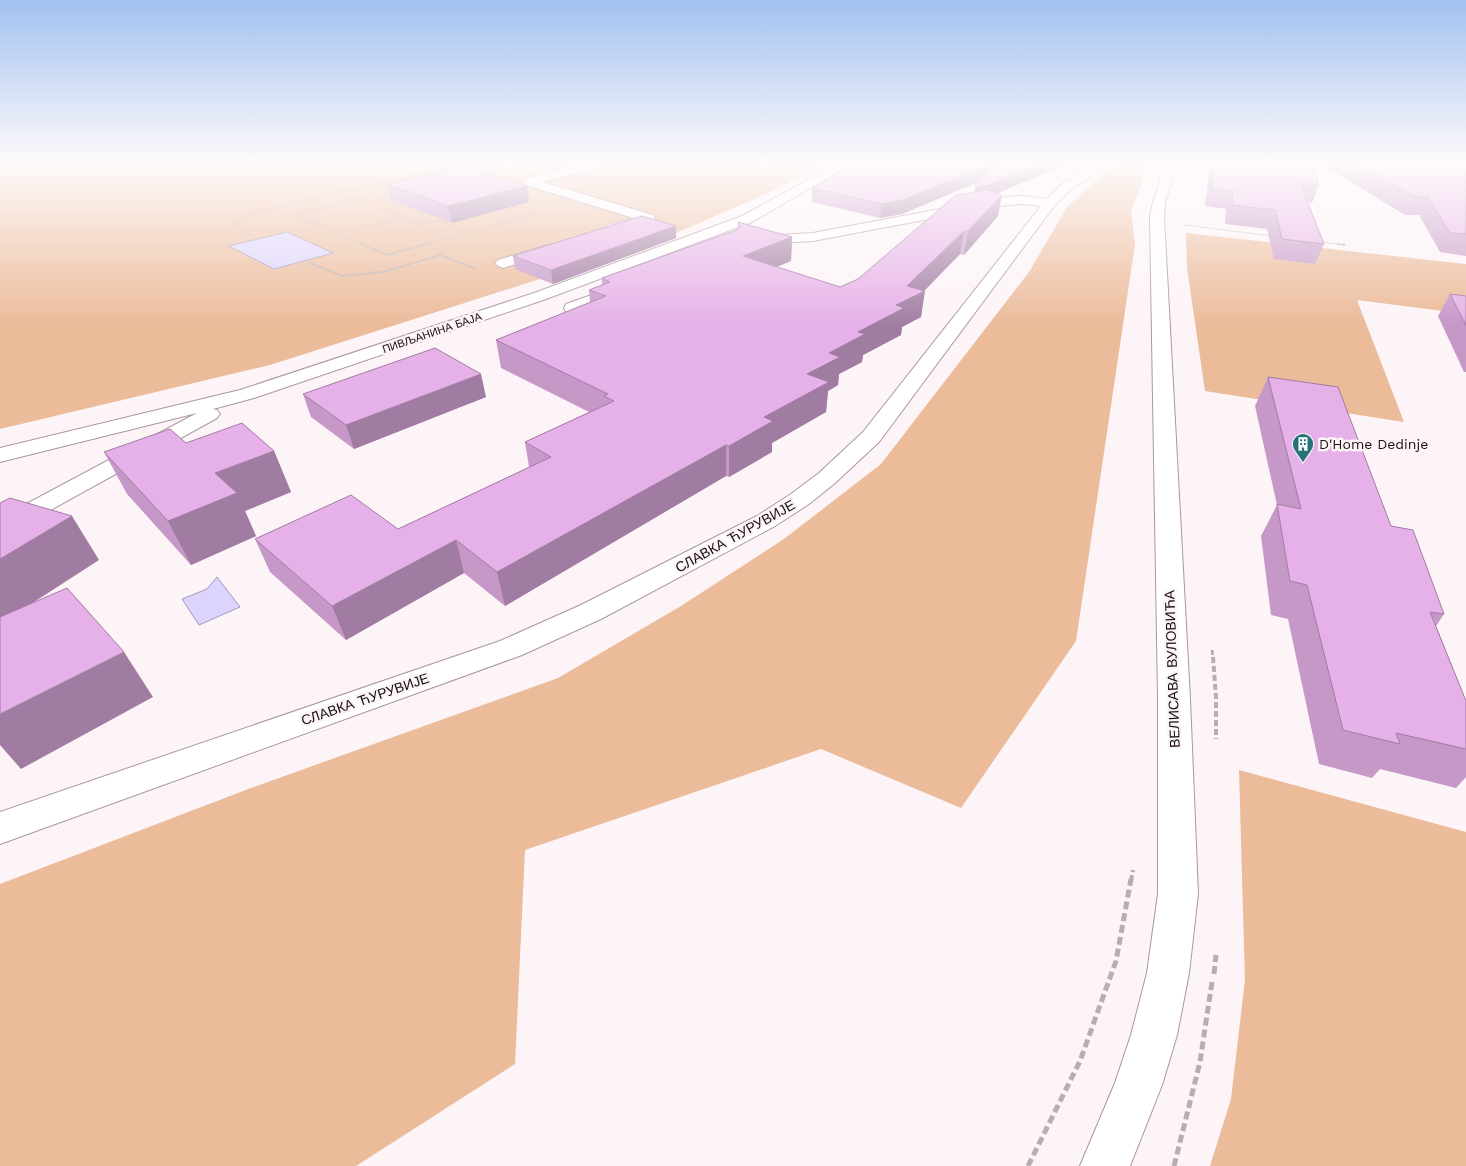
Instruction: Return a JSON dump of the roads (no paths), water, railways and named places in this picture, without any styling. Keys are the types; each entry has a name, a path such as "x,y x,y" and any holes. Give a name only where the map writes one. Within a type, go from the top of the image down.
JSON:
{"street":[{"path":"603,232 648,218 646,217"},
{"name":"ПИВЉАНИНА БАЈА","path":"0,455 247,394 629,264 675,253 748,217"},
{"path":"727,227 765,237 797,239 829,235 919,217"},
{"name":"СЛАВКА ЋУРУВИЈЕ","path":"0,828 511,648 591,612 766,521 800,499 827,478 872,437 1039,217"},
{"name":"ВЕЛИСАВА ВУЛОВИЋА","path":"1105,1166 1138,1085 1154,1036 1168,973 1178,894 1174,699 1157,217"},
{"path":"503,264 558,246"},
{"path":"608,256 629,264"},
{"path":"572,308 632,285 596,276"},
{"path":"0,528 247,394"}],"place":[{"name":"D'Home Dedinje","path":"1303,463"}]}
